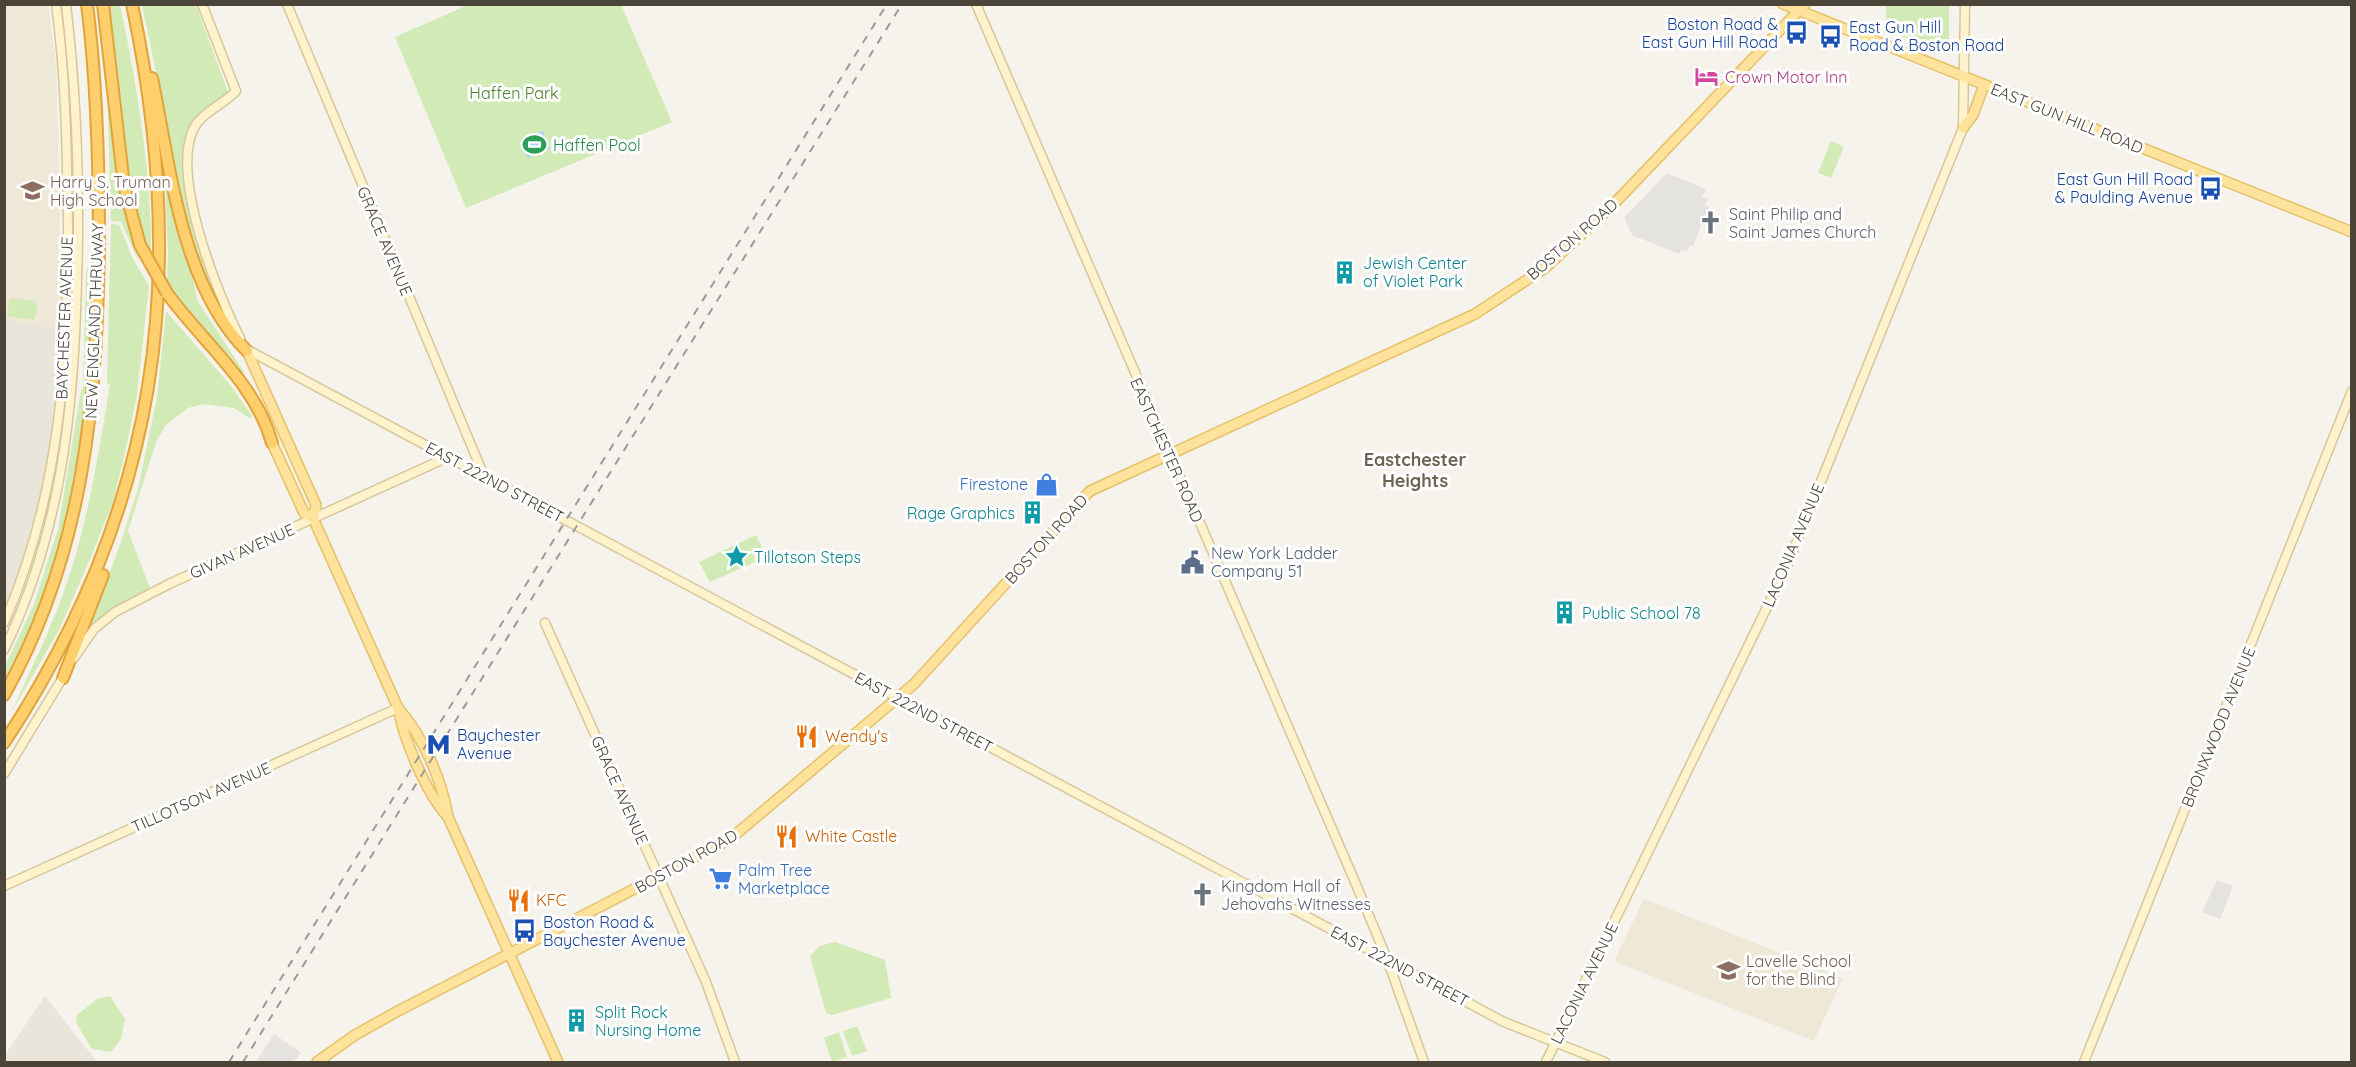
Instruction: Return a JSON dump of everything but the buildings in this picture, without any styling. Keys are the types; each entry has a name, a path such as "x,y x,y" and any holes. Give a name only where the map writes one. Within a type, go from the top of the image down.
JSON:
{"highway":[{"name":"NEW ENGLAND THRUWAY","path":"4,695 37,628 62,562 79,496 91,419 97,330 99,177 86,4"},
{"path":"103,4 124,186 140,245 167,293 241,382 266,423 272,443"},
{"path":"132,7 149,66 188,243 225,326 247,351"},
{"path":"4,743 44,678 82,606 121,506 139,438 150,381 159,265 154,149 132,7"},
{"path":"63,678 118,536 121,506"}],"main road":[{"name":"EAST GUN HILL ROAD","path":"1783,4 1802,8 1965,78 2352,232"},
{"name":"BOSTON ROAD","path":"317,1062 365,1029 729,840 899,698 1090,491 1475,314 1545,268 1610,209 1802,8"},
{"path":"1963,128 1973,115 1984,85"},
{"path":"247,351 316,505 313,518 398,708 410,722 445,798 448,817 558,1062"},
{"path":"272,443 303,513 313,518"}],"street":[{"name":"BAYCHESTER AVENUE","path":"4,623 31,555 44,507 56,444 64,369 67,162 64,86 56,4"},
{"name":"BAYCHESTER AVENUE","path":"4,650 33,583 51,523 63,467 72,403 78,271 78,160 66,4"},
{"path":"202,4 236,92 210,110 196,124 187,160 191,196 204,249 237,332 247,351"},
{"name":"GRACE AVENUE","path":"287,4 484,476"},
{"name":"EASTCHESTER ROAD","path":"976,4 1387,958 1424,1062"},
{"name":"LACONIA AVENUE","path":"1546,1062 1787,566 1963,128 1965,4"},
{"name":"EAST 222ND STREET","path":"247,351 1504,1022 1605,1062"},
{"name":"BRONXWOOD AVENUE","path":"2084,1062 2352,391"},
{"name":"GIVAN AVENUE","path":"63,678 88,637 105,619 159,590 448,457"},
{"name":"GRACE AVENUE","path":"545,623 706,982 734,1060"},
{"path":"4,774 63,678"},
{"name":"TILLOTSON AVENUE","path":"4,886 398,708"}],"shaded area":[{"name":"Harry S. Truman High School","path":"5,5 48,5 56,65 62,321 48,471 14,589 5,609"},
{"name":"Harry S. Truman High School","path":"5,5 48,5 56,65 62,329 22,323 5,317"},
{"path":"1667,173 1706,189 1702,197 1708,199 1705,205 1709,207 1693,246 1690,245 1687,252 1681,250 1679,254 1632,235 1624,218"},
{"path":"2217,880 2233,886 2220,919 2202,912"},
{"name":"Lavelle School for the Blind","path":"1644,899 1843,978 1814,1041 1614,961"},
{"path":"45,996 97,1062 5,1062 5,1055"},
{"path":"274,1034 301,1053 293,1062 256,1062"}],"green space":[{"path":"108,5 120,5 132,66 146,162 151,256 135,214 124,161 118,107 117,62 114,61"},
{"path":"142,5 196,5 228,92 188,139 195,234 204,267 220,307 217,306 197,259 188,225"},
{"name":"Haffen Park","path":"468,5 621,5 672,122 466,208 395,37"},
{"path":"1886,5 1949,5 1949,55 1886,30"},
{"path":"107,84 124,212 139,262 121,222 111,221"},
{"path":"1831,141 1844,147 1831,178 1818,173"},
{"path":"169,177 198,302 244,372 240,375 189,316 167,284 165,178"},
{"path":"111,224 119,225 133,259 149,286 137,395 113,502 59,630 11,713 45,640 67,583 90,497 110,384 107,383"},
{"path":"91,262 92,277 88,278 89,380 84,433 75,486 63,538 47,589 28,637 5,681 5,666 34,604 58,529 83,389 86,271"},
{"path":"10,298 35,301 38,307 34,320 7,316"},
{"path":"166,311 231,386 252,416 251,419 234,408 204,404 188,408 166,425 156,442 128,531 150,588 120,604 88,629 120,545 138,489 157,397"},
{"path":"756,535 766,557 710,582 699,562"},
{"path":"835,942 885,960 891,998 832,1015 826,1013 810,956 820,946"},
{"path":"110,996 125,1019 121,1039 111,1052 92,1049 76,1023 77,1015 97,999"},
{"path":"857,1026 867,1051 852,1056 843,1031"},
{"path":"839,1032 847,1057 832,1062 824,1038"}],"water":[{"name":"Haffen Pool","path":"543,131 550,149 528,158 520,141"}],"railway":[{"path":"229,1062 887,4"},
{"path":"243,1062 902,4"}],"place":[{"name":"Boston Road & East Gun Hill Road","path":"1796,33"},
{"name":"East Gun Hill Road & Boston Road","path":"1831,36"},
{"name":"Crown Motor Inn","path":"1707,77"},
{"name":"Haffen Pool","path":"535,145"},
{"name":"East Gun Hill Road & Paulding Avenue","path":"2211,188"},
{"name":"Harry S. Truman High School","path":"32,191"},
{"name":"Saint Philip and Saint James Church","path":"1711,223"},
{"name":"Jewish Center of Violet Park","path":"1345,272"},
{"name":"Firestone","path":"1046,484"},
{"name":"Rage Graphics","path":"1033,513"},
{"name":"Tillotson Steps","path":"736,557"},
{"name":"New York Ladder Company 51","path":"1193,562"},
{"name":"Public School 78","path":"1564,613"},
{"name":"Wendy's","path":"807,736"},
{"name":"Baychester Avenue","path":"439,744"},
{"name":"White Castle","path":"787,836"},
{"name":"Palm Tree Marketplace","path":"720,879"},
{"name":"Kingdom Hall of Jehovahs Witnesses","path":"1203,895"},
{"name":"KFC","path":"518,900"},
{"name":"Boston Road & Baychester Avenue","path":"525,931"},
{"name":"Lavelle School for the Blind","path":"1728,970"},
{"name":"Split Rock Nursing Home","path":"577,1021"}],"district":[{"name":"Eastchester Heights","path":"1415,470"}]}
